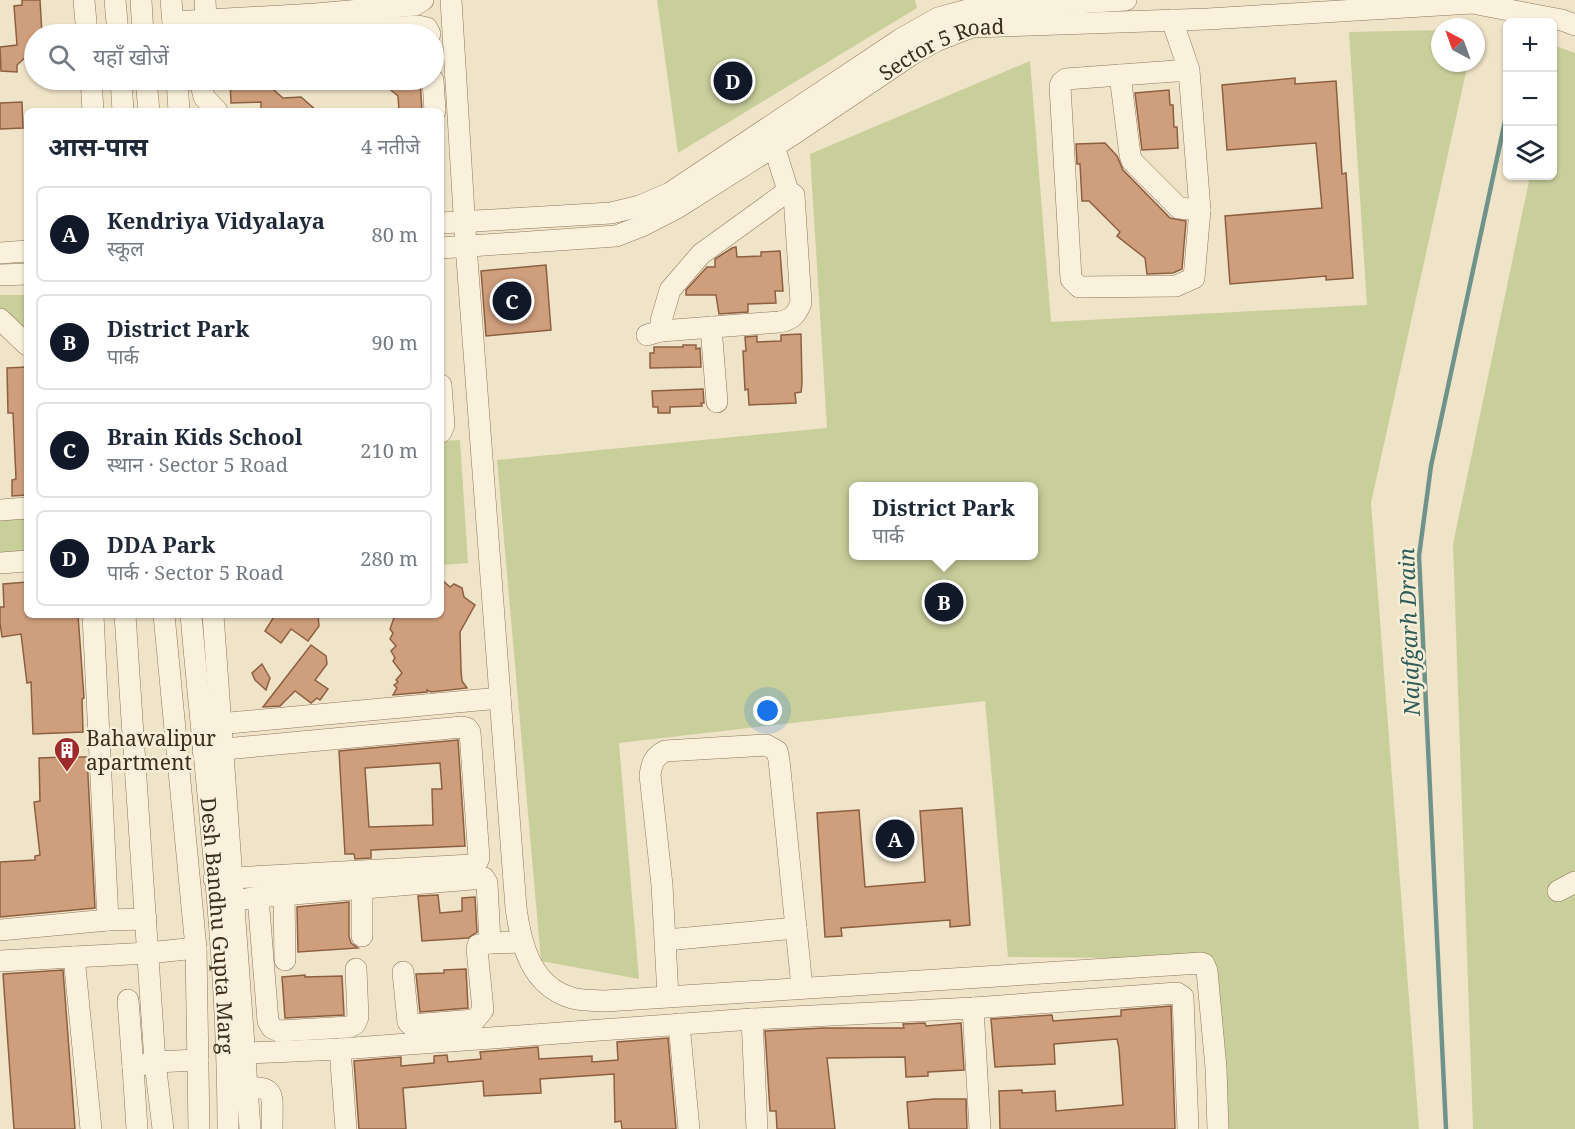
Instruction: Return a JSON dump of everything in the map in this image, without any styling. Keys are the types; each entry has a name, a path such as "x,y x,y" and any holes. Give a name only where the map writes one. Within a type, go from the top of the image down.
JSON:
{"street":[{"path":"84,0 86,24"},
{"path":"116,0 117,24"},
{"path":"141,0 142,24"},
{"path":"171,0 173,24"},
{"path":"180,24 205,10 316,14 414,5 423,0"},
{"path":"451,0 466,246 516,908 522,942 532,967 548,986 572,999 605,1001 1201,963 1207,971 1216,1068 1218,1129"},
{"name":"Sector 5 Road","path":"444,223 611,213 640,206 670,193 901,39 938,18 971,9 1042,2 1126,0"},
{"name":"Sector 5 Road","path":"444,248 616,236 642,226 677,208 911,55 936,41 972,27 1172,20 1207,9 1472,3 1488,4 1568,23"},
{"path":"1172,20 1189,70 1200,210 1194,278 1176,286 1079,287 1071,279 1060,86 1062,82 1066,79 1189,70"},
{"path":"1120,75 1132,161 1179,208 1200,210"},
{"path":"92,90 93,108"},
{"path":"122,90 123,108"},
{"path":"147,90 149,108"},
{"path":"178,90 179,108"},
{"path":"202,90 204,97 214,108"},
{"path":"434,90 435,108"},
{"path":"774,146 785,194 787,267"},
{"path":"785,194 794,195 801,303 792,319 654,333 661,321 670,290 701,254 785,194"},
{"path":"0,253 24,251"},
{"path":"0,275 24,274"},
{"path":"0,319 24,342"},
{"path":"711,327 717,402"},
{"path":"0,510 24,508"},
{"path":"0,562 24,561"},
{"path":"93,618 108,920"},
{"path":"125,618 155,1062 163,1129"},
{"name":"Desh Bandhu Gupta Marg","path":"164,618 196,948 200,1129"},
{"name":"Desh Bandhu Gupta Marg","path":"191,618 210,725 225,902 238,1088 228,1129"},
{"path":"213,618 210,725 500,698"},
{"path":"212,750 462,727 467,728 470,732 479,858 472,865 223,878"},
{"path":"470,732 503,730"},
{"path":"668,996 666,940 650,775 651,765 656,756 665,751 766,745 777,751 780,760 802,987"},
{"path":"225,902 258,897 484,878 487,883 490,943"},
{"path":"362,888 362,936"},
{"path":"284,895 285,960"},
{"path":"258,897 268,1021 272,1028 279,1031 349,1027 355,1024 358,1017 356,969"},
{"path":"0,930 108,920 146,919"},
{"path":"666,940 796,928"},
{"path":"403,972 408,1022 411,1024 475,1020 483,1010 478,945 522,942"},
{"path":"0,961 148,953 196,948"},
{"path":"82,957 92,1129"},
{"path":"236,1053 340,1049 752,1019 973,1008 1177,993 1183,998 1188,1129"},
{"path":"128,1000 137,1129"},
{"path":"973,1008 980,1129"},
{"path":"752,1019 757,1129"},
{"path":"679,1024 689,1129"},
{"path":"340,1049 346,1129"},
{"path":"133,1067 155,1062 198,1060"},
{"path":"250,1129 238,1088 264,1088 270,1092 272,1129"}],"green space":[{"path":"657,0 915,0 917,8 678,153"},
{"path":"1431,30 1431,72 1466,72 1371,503 1419,1129 1226,1129 1209,959 1008,957 985,701 619,743 639,979 541,961 497,460 827,428 810,154 1030,61 1051,322 1367,305 1349,32"},
{"path":"1557,46 1575,53 1575,1129 1473,1129 1453,544 1529,180 1557,180"},
{"path":"0,295 24,295 24,337 0,317"},
{"path":"460,440 468,563 444,565 444,441"},
{"path":"24,517 24,570 0,572 0,518"}],"building":[{"path":"22,0 40,0 41,24 24,24 24,59 17,65 17,72 1,71 0,47 17,45 14,6 22,5"},
{"path":"1295,78 1295,84 1336,81 1342,174 1346,173 1353,278 1326,280 1326,276 1230,284 1225,216 1322,208 1316,143 1227,150 1222,85"},
{"path":"230,90 274,90 283,98 301,97 314,108 261,108 261,102 231,103"},
{"path":"391,90 421,90 422,108 399,108 398,96"},
{"path":"1169,90 1170,105 1173,105 1174,127 1177,127 1178,148 1142,150 1135,93"},
{"path":"22,102 23,128 0,129 0,103"},
{"path":"1105,143 1117,156 1123,170 1170,218 1186,221 1182,269 1173,273 1147,274 1145,258 1117,236 1120,232 1089,201 1082,201 1080,164 1077,164 1076,144"},
{"path":"736,247 737,257 761,256 761,252 780,251 783,291 775,291 776,303 748,304 748,312 719,314 716,295 686,295 686,290 707,267 715,267 715,259"},
{"path":"546,265 551,330 486,336 481,271"},
{"path":"801,334 802,384 801,392 795,393 796,403 749,405 748,389 745,390 743,351 746,351 745,337 757,336 757,342 781,341 781,335"},
{"path":"683,345 696,345 696,349 700,348 701,367 650,368 650,353 654,353 654,347 683,347"},
{"path":"24,367 24,495 12,496 12,480 16,479 13,413 8,413 7,368"},
{"path":"703,389 704,403 701,403 702,406 670,407 670,413 658,413 658,407 653,407 652,391"},
{"path":"24,582 24,618 78,618 84,698 82,699 83,732 33,734 31,682 27,683 21,634 2,637 0,607 4,607 3,584"},
{"path":"444,582 450,587 454,584 462,588 464,597 475,605 460,632 462,681 467,688 393,695 397,688 394,685 398,682 396,680 402,673 393,661 395,658 391,651 396,646 390,639 393,633 390,629 394,618 444,618"},
{"path":"273,618 318,618 319,626 308,641 291,629 281,643 265,631"},
{"path":"311,645 326,656 327,664 315,680 328,689 320,700 317,698 311,703 295,691 280,706 263,707"},
{"path":"262,664 270,678 266,690 255,680 252,673"},
{"path":"458,740 465,846 371,850 371,858 355,859 354,854 345,854 339,751","holes":["440,763 442,789 432,789 433,825 369,827 365,768"]},
{"path":"87,757 95,908 0,917 0,862 35,860 35,856 40,855 34,802 40,801 39,758"},
{"path":"962,808 970,925 950,927 950,920 841,928 842,936 825,937 817,813 859,810 865,887 925,882 920,811"},
{"path":"438,895 440,913 462,911 462,898 475,897 477,932 468,938 422,941 418,896"},
{"path":"349,902 349,937 351,943 358,948 298,952 297,907"},
{"path":"466,969 468,1008 420,1012 416,974"},
{"path":"63,970 75,1129 14,1129 3,974"},
{"path":"305,975 305,977 342,976 344,1015 285,1018 282,977"},
{"path":"1171,1006 1175,1129 1000,1129 999,1091 1022,1090 1022,1093 1055,1091 1056,1111 1123,1105 1119,1048 1117,1039 1054,1044 1055,1064 995,1067 991,1019 1052,1015 1053,1021 1121,1016 1121,1010"},
{"path":"925,1023 926,1026 961,1023 964,1070 928,1072 928,1076 906,1077 905,1057 827,1058 835,1129 777,1129 776,1111 770,1111 765,1031 904,1028 903,1024"},
{"path":"668,1038 676,1129 622,1129 621,1121 615,1122 614,1074 540,1079 541,1093 484,1096 483,1081 403,1088 406,1129 359,1129 354,1061 401,1057 401,1066 434,1063 434,1056 447,1055 448,1062 481,1059 480,1052 538,1047 539,1059 592,1056 592,1062 618,1060 617,1042"},
{"path":"966,1099 967,1129 909,1129 907,1102"}],"waterway":[{"name":"Najafgarh Drain","path":"1446,1129 1419,556 1431,466 1504,126"}],"place":[{"name":"DDA Park","path":"733,81"},
{"name":"Brain Kids School","path":"512,301"},
{"name":"District Park","path":"944,602"},
{"name":"Bahawalipur apartment","path":"67,773"},
{"name":"Kendriya Vidyalaya","path":"895,839"}]}
